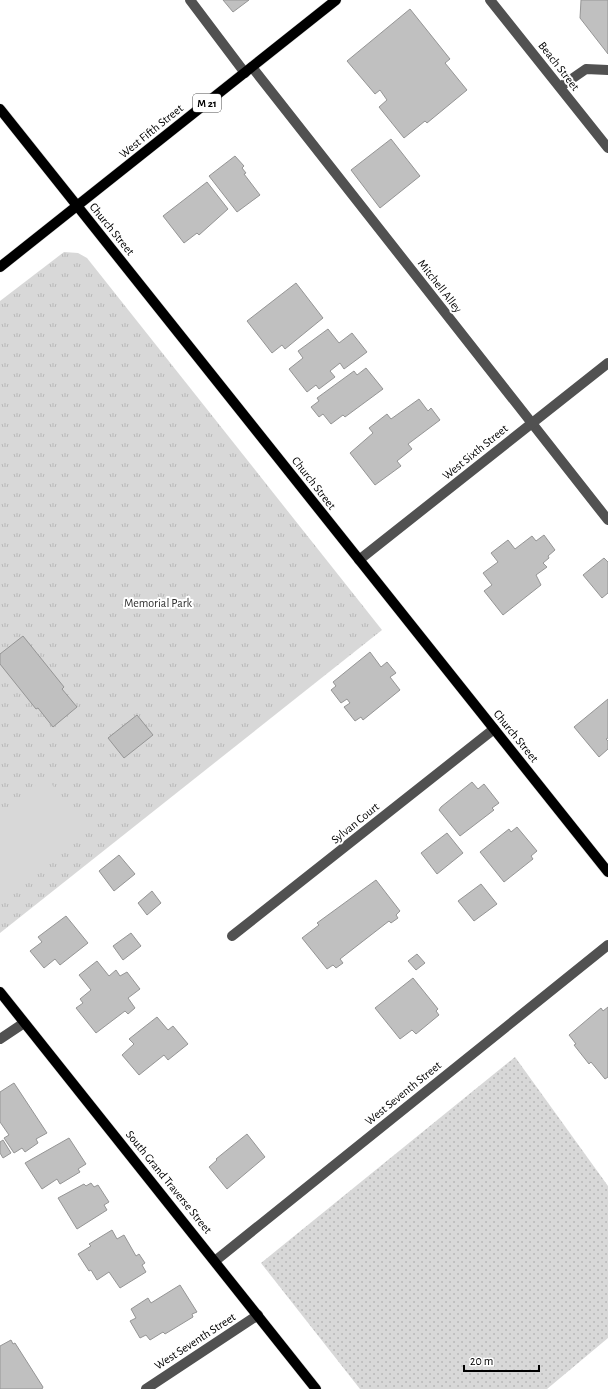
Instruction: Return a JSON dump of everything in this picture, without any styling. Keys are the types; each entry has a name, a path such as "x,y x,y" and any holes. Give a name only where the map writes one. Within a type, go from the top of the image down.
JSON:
{"main road":[{"name":"West Fifth Street","path":"0,267 336,0"},
{"name":"Church Street","path":"0,109 77,207 162,310 608,872"},
{"name":"South Grand Traverse Street","path":"0,992 316,1389"}],"street":[{"name":"Mitchell Alley","path":"190,0 249,70 608,520"},
{"name":"Beach Street","path":"490,0 608,148"},
{"path":"560,87 586,69 608,70"},
{"name":"West Sixth Street","path":"359,560 608,363"},
{"name":"Sylvan Court","path":"232,936 494,729"},
{"name":"West Seventh Street","path":"215,1261 608,945"},
{"path":"0,1039 24,1023"},
{"name":"West Seventh Street","path":"146,1389 258,1315"}],"green space":[{"name":"Memorial Park","path":"64,252 78,253 87,258 382,630 0,933 0,301"},
{"path":"46,777 88,831 0,901 0,814"},
{"path":"515,1057 608,1186 608,1338 547,1389 360,1389 261,1263"}],"building":[{"path":"223,0 249,0 233,12"},
{"path":"581,0 608,0 608,54 580,18"},
{"path":"410,9 450,59 445,63 467,90 427,123 425,121 404,138 379,107 387,100 380,90 375,94 347,61"},
{"path":"391,139 420,176 380,208 351,170"},
{"path":"235,156 244,166 242,168 246,173 244,174 260,195 237,212 209,176"},
{"path":"207,182 228,209 199,235 197,233 184,243 163,216"},
{"path":"296,283 323,318 285,349 282,345 272,353 247,321"},
{"path":"328,329 339,343 352,333 367,352 344,369 340,363 330,371 335,377 319,389 316,385 307,392 289,369 303,358 298,351"},
{"path":"366,368 383,389 345,417 343,415 331,424 323,414 319,417 311,407 319,401 317,398 354,371 357,375"},
{"path":"419,399 428,411 431,408 440,420 408,444 412,449 397,461 401,466 375,485 350,453 373,433 369,428 387,414 391,419"},
{"path":"544,535 555,550 543,563 547,567 536,575 541,585 503,615 484,591 492,585 483,573 498,562 491,553 508,540 515,549 532,536 536,541"},
{"path":"604,558 608,562 608,593 602,598 583,575"},
{"path":"23,636 64,687 62,689 77,707 53,727 38,708 36,709 0,664 0,654"},
{"path":"370,652 381,667 387,662 396,673 390,677 400,690 363,720 361,717 355,721 344,707 350,703 347,699 341,703 331,690 336,686 333,682"},
{"path":"608,699 608,738 606,739 608,741 608,749 599,757 574,727"},
{"path":"137,715 153,735 124,758 108,738"},
{"path":"472,782 478,789 484,784 499,803 492,808 494,810 460,836 439,810"},
{"path":"517,827 537,851 531,856 533,859 504,882 480,852 509,829 511,832"},
{"path":"447,833 463,853 437,874 421,853"},
{"path":"119,855 135,874 114,891 99,871"},
{"path":"376,880 400,911 396,915 398,918 391,923 389,921 340,959 343,963 336,968 333,965 327,969 302,938 319,925 317,923"},
{"path":"481,884 497,904 474,921 458,901"},
{"path":"152,891 161,903 147,915 138,903"},
{"path":"66,916 88,943 60,965 55,959 44,968 30,951 42,942 38,937"},
{"path":"131,933 141,946 123,960 113,946"},
{"path":"417,954 425,963 416,970 408,961"},
{"path":"97,961 109,976 116,970 120,976 127,972 140,989 128,998 135,1008 128,1014 125,1011 96,1033 76,1008 83,1003 80,999 91,990 79,975"},
{"path":"413,978 438,1009 436,1011 439,1015 416,1034 412,1030 400,1039 375,1008"},
{"path":"608,1007 608,1077 605,1079 591,1062 589,1064 574,1045 576,1044 569,1035 601,1008 603,1011"},
{"path":"157,1017 168,1030 173,1026 188,1044 168,1060 164,1055 139,1075 122,1055 134,1044 129,1039"},
{"path":"14,1083 47,1133 36,1139 38,1143 25,1152 22,1148 14,1153 4,1138 9,1135 0,1122 0,1092"},
{"path":"247,1134 265,1157 227,1189 209,1167 217,1160 216,1159"},
{"path":"69,1138 86,1164 78,1169 80,1172 60,1184 57,1179 42,1189 25,1163"},
{"path":"3,1140 11,1153 3,1158 0,1153 0,1142"},
{"path":"91,1183 94,1187 98,1185 109,1202 104,1205 107,1210 77,1229 58,1198 84,1184 86,1186"},
{"path":"112,1230 117,1239 124,1235 136,1256 139,1254 145,1263 142,1265 146,1272 120,1288 109,1272 97,1280 78,1254 91,1246 89,1244"},
{"path":"180,1285 197,1312 192,1314 193,1317 165,1334 163,1332 150,1340 146,1335 140,1338 130,1321 136,1318 131,1309 148,1298 151,1303"},
{"path":"11,1340 13,1344 15,1343 43,1387 42,1389 0,1389 0,1346"}]}
